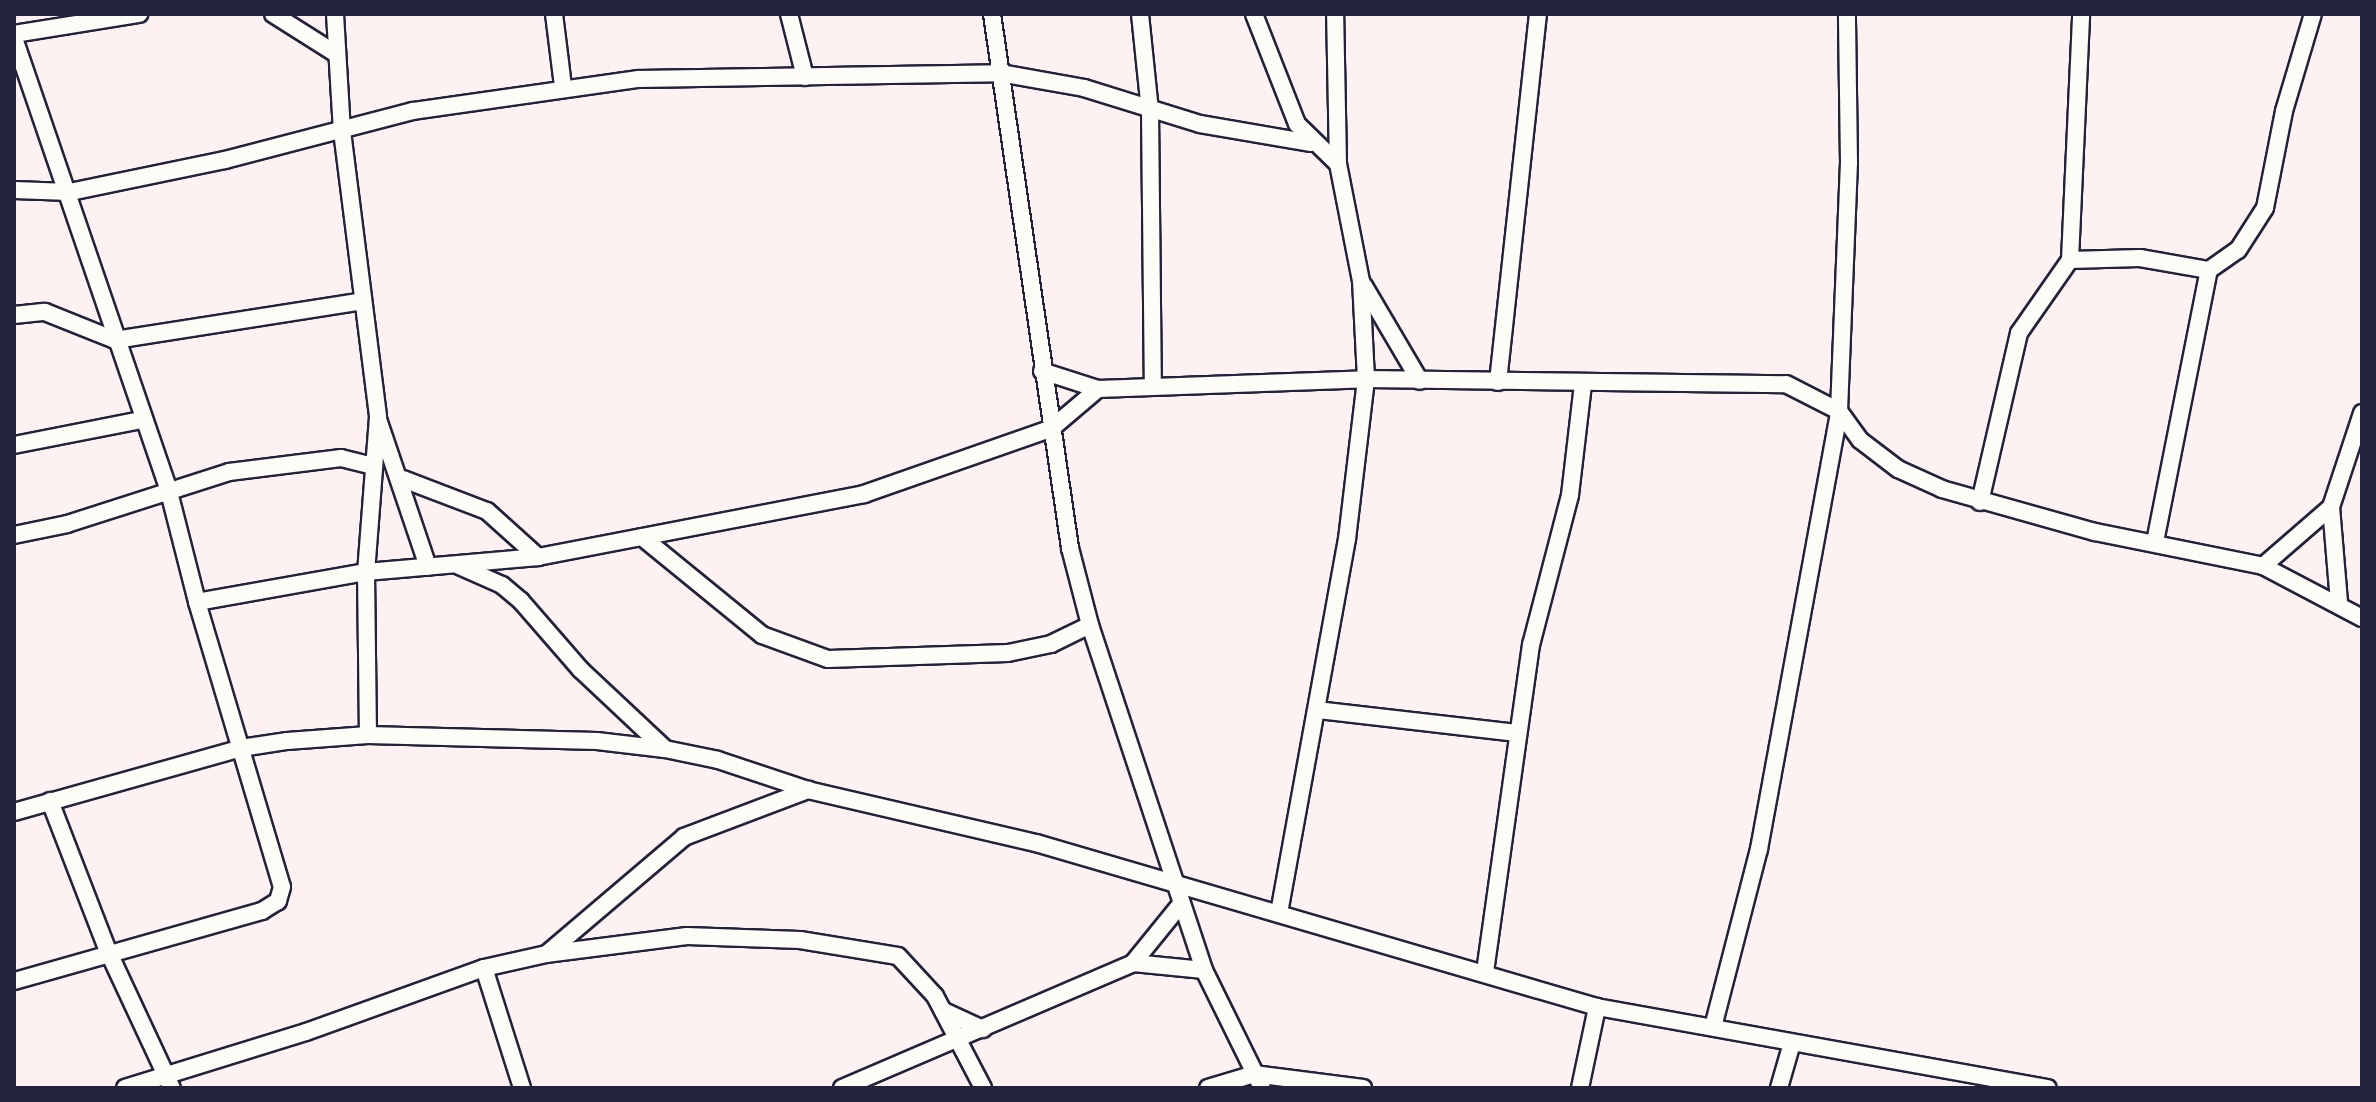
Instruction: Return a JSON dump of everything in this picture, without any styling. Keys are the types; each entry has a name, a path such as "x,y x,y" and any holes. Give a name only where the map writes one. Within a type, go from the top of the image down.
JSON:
{"street":[{"path":"14,981 108,951 262,911 278,901 278,869 197,602 168,488 141,420 70,192 14,36 139,14"},
{"path":"273,14 335,53"},
{"path":"335,14 342,131 378,417 366,572 368,735"},
{"path":"554,14 563,86"},
{"path":"789,14 805,77"},
{"path":"992,14 1070,548 1090,625 1204,970 1258,1081"},
{"path":"1140,14 1150,111 1153,385"},
{"path":"1254,14 1290,108 1311,143 1338,164"},
{"path":"1279,913 1347,539 1366,379 1361,281 1338,164 1335,14"},
{"path":"1498,382 1538,14"},
{"path":"1713,1027 1759,849 1839,411 1849,163 1847,14"},
{"path":"1980,502 2019,333 2070,260 2081,14"},
{"path":"2155,542 2209,270 2238,250 2265,208 2284,111 2313,14"},
{"path":"14,190 70,192 342,131 413,111 563,86 805,77 1000,73 1084,88 1150,111 1311,143"},
{"path":"2070,260 2140,258 2209,270"},
{"path":"1361,281 1420,381"},
{"path":"14,315 45,312 115,340 363,301"},
{"path":"1042,371 1098,389 1366,379 1583,384 1786,384 1839,411 1860,440 1898,469 1980,502 2263,566 2339,602 2362,618"},
{"path":"1485,972 1531,645 1570,495 1583,384"},
{"path":"197,602 366,572 538,557 864,494 1052,428 1098,389"},
{"path":"2339,602 2331,507 2362,413"},
{"path":"378,417 403,479 428,567"},
{"path":"14,445 141,420"},
{"path":"14,535 105,513 168,488 277,463 341,458 373,466"},
{"path":"403,479 487,511 538,557"},
{"path":"2263,566 2331,507"},
{"path":"642,537 762,635 828,659 1008,653 1051,644 1090,625"},
{"path":"455,564 502,585 521,601 581,670 665,749"},
{"path":"1318,710 1518,733"},
{"path":"14,812 241,748 368,735 597,741 665,749 718,760 808,790 1036,843 1597,1007 2048,1088"},
{"path":"546,954 684,837 808,790"},
{"path":"50,801 108,951 170,1080"},
{"path":"842,1088 958,1041 1133,963 1181,904"},
{"path":"125,1088 170,1080 484,968 546,954 687,936 800,940 876,950 910,963 944,1011 983,1088"},
{"path":"1133,963 1204,970"},
{"path":"484,968 522,1088"},
{"path":"1580,1088 1597,1007"},
{"path":"944,1011 983,1029"},
{"path":"1779,1088 1792,1043"},
{"path":"1208,1088 1258,1081 1363,1088"}]}
